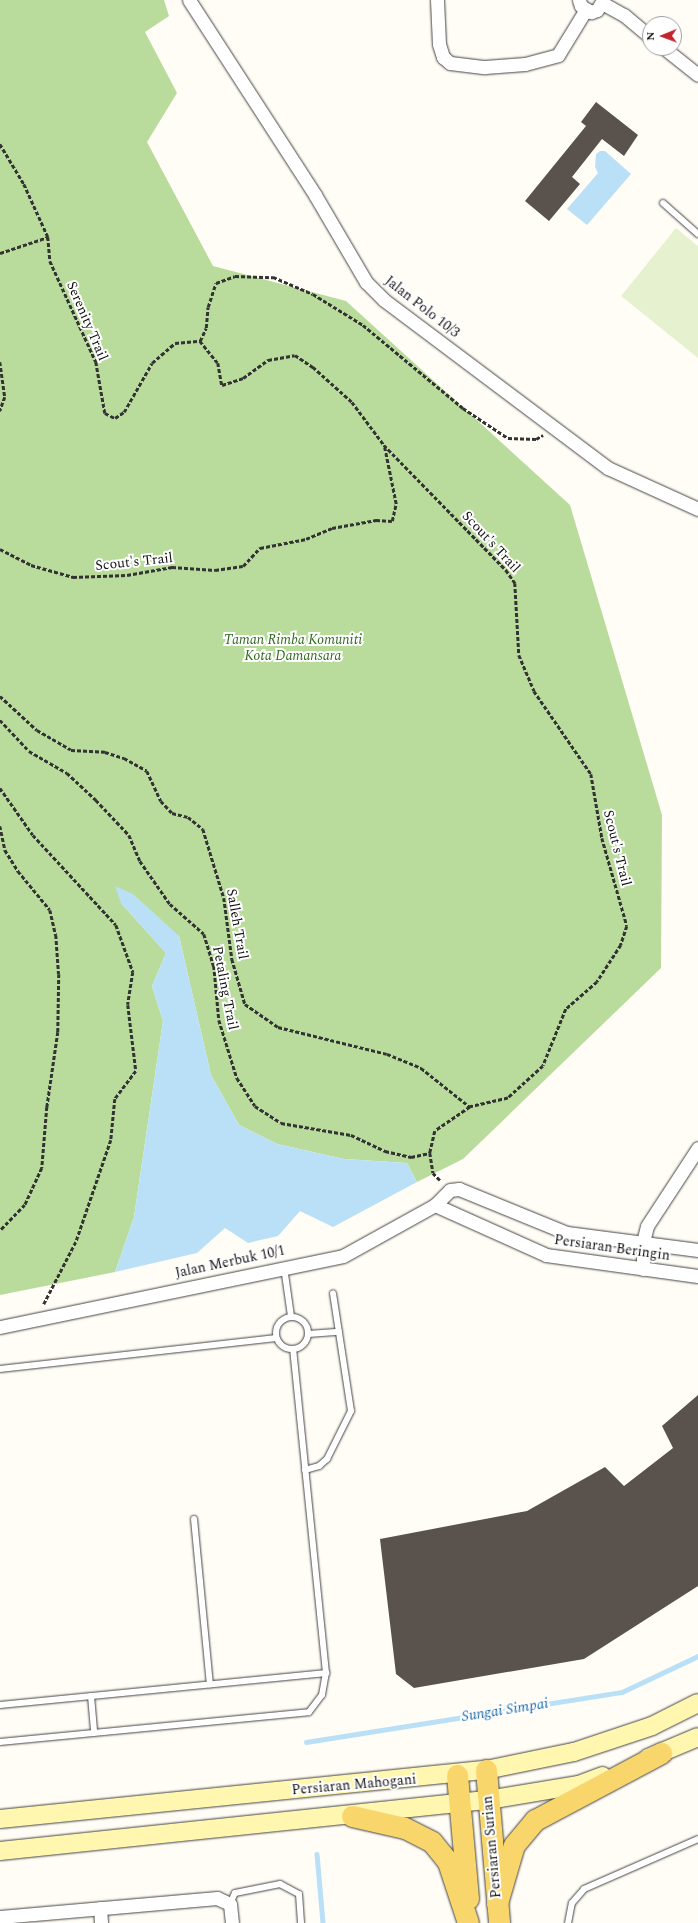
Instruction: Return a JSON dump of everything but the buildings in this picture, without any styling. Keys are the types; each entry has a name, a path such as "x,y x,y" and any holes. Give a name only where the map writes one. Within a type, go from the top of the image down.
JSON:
{"main road":[{"name":"Persiaran Mahogani","path":"0,1819 457,1775 574,1752 652,1726 698,1703"},
{"name":"Persiaran Mahogani","path":"0,1851 352,1816 488,1800 579,1785 698,1737"},
{"path":"498,1913 514,1845 535,1820 661,1753"},
{"name":"Persiaran Surian","path":"486,1770 498,1913"},
{"name":"Persiaran Surian","path":"457,1775 469,1923"},
{"path":"352,1816 406,1828 432,1842 448,1862 469,1923"}],"street":[{"name":"Jalan Polo 10/3","path":"189,0 315,195 366,282 384,300 608,468 698,510"},
{"path":"437,0 439,44 443,57 450,63 485,67 525,64 558,55 582,5 597,10 602,2 624,16 642,31"},
{"path":"674,56 698,76"},
{"path":"643,1269 643,1242 647,1226 698,1148"},
{"name":"Persiaran Beringin","path":"450,1190 459,1189 566,1233 698,1250"},
{"name":"Jalan Merbuk 10/1","path":"0,1327 343,1256 435,1204 450,1190"},
{"name":"Persiaran Beringin","path":"435,1204 546,1255 698,1276"},
{"path":"0,1917 217,1898 230,1904 232,1923"},
{"path":"100,1908 101,1923"}],"lane":[{"path":"663,202 698,234"},
{"path":"284,1267 291,1316"},
{"path":"305,1470 319,1466 327,1459 351,1411 333,1293"},
{"path":"291,1316 305,1324 308,1334 304,1345 293,1350 282,1347 276,1338 278,1323 291,1316"},
{"path":"308,1334 339,1332"},
{"path":"0,1369 276,1338"},
{"path":"0,1742 309,1712 322,1694 326,1672 293,1350"},
{"path":"194,1519 210,1684"},
{"path":"0,1705 326,1672"},
{"path":"91,1696 94,1733"},
{"path":"568,1923 572,1903 584,1889 698,1840"},
{"path":"230,1904 235,1893 280,1884 299,1894 301,1923"}],"path":[{"name":"Serenity Trail","path":"0,144 24,184 48,237 50,261 96,362 105,413 115,418 124,412 152,363 175,342 200,341"},
{"path":"0,253 48,237"},
{"path":"384,445 352,402 313,367 295,355 268,360 243,378 234,380 228,385 222,385 218,364 200,341 206,328 208,307 216,283 235,276 273,277 313,294 363,325 463,408 508,438 536,439 556,429"},
{"path":"0,362 5,397 0,411"},
{"name":"Scout's Trail","path":"0,549 32,565 73,577 127,575 172,567 215,570 243,566 260,548 306,539 332,528 376,520 392,521 396,504 384,445"},
{"name":"Scout's Trail","path":"384,445 506,570 515,582 519,655 534,690 591,774 602,838 627,926 621,944 597,982 566,1010 543,1066 508,1098 470,1107 435,1131 430,1153 433,1173 450,1190"},
{"name":"Salleh Trail","path":"0,696 37,730 71,750 105,752 124,758 147,771 164,805 172,812 188,816 203,829 224,898 232,959 245,1004 278,1027 387,1054 420,1068 470,1107"},
{"name":"Petaling Trail","path":"0,720 29,751 67,773 96,800 129,835 140,861 170,904 204,934 214,966 219,1020 237,1078 256,1106 281,1123 351,1135 385,1151 411,1157 430,1153"},
{"path":"0,788 33,835 116,925 133,972 128,1005 136,1071 115,1099 111,1140 76,1242 37,1319"},
{"path":"0,826 9,857 50,910 56,935 59,974 58,1032 47,1107 42,1168 25,1205 0,1231"}],"green space":[{"name":"Taman Rimba Komuniti Kota Damansara","path":"0,0 164,0 169,16 145,32 177,93 147,142 213,266 346,301 570,505 662,815 661,968 463,1159 417,1182 407,1163 344,1159 277,1144 239,1125 211,1075 179,936 121,903 166,953 152,986 163,1021 134,1217 115,1272 0,1295"},
{"path":"676,228 698,246 698,358 621,296"}],"water":[{"path":"600,151 605,151 631,174 587,225 567,209 598,173 595,167 596,154"},
{"path":"115,886 133,894 179,936 211,1075 239,1125 277,1144 344,1159 407,1163 417,1182 333,1227 300,1211 278,1236 248,1243 225,1228 197,1253 115,1272 134,1217 163,1021 152,986 166,953 121,903"}],"waterway":[{"name":"Sungai Simpai","path":"306,1742 622,1692 698,1656"},
{"name":"Sungai Simpai","path":"317,1854 323,1923"}]}
